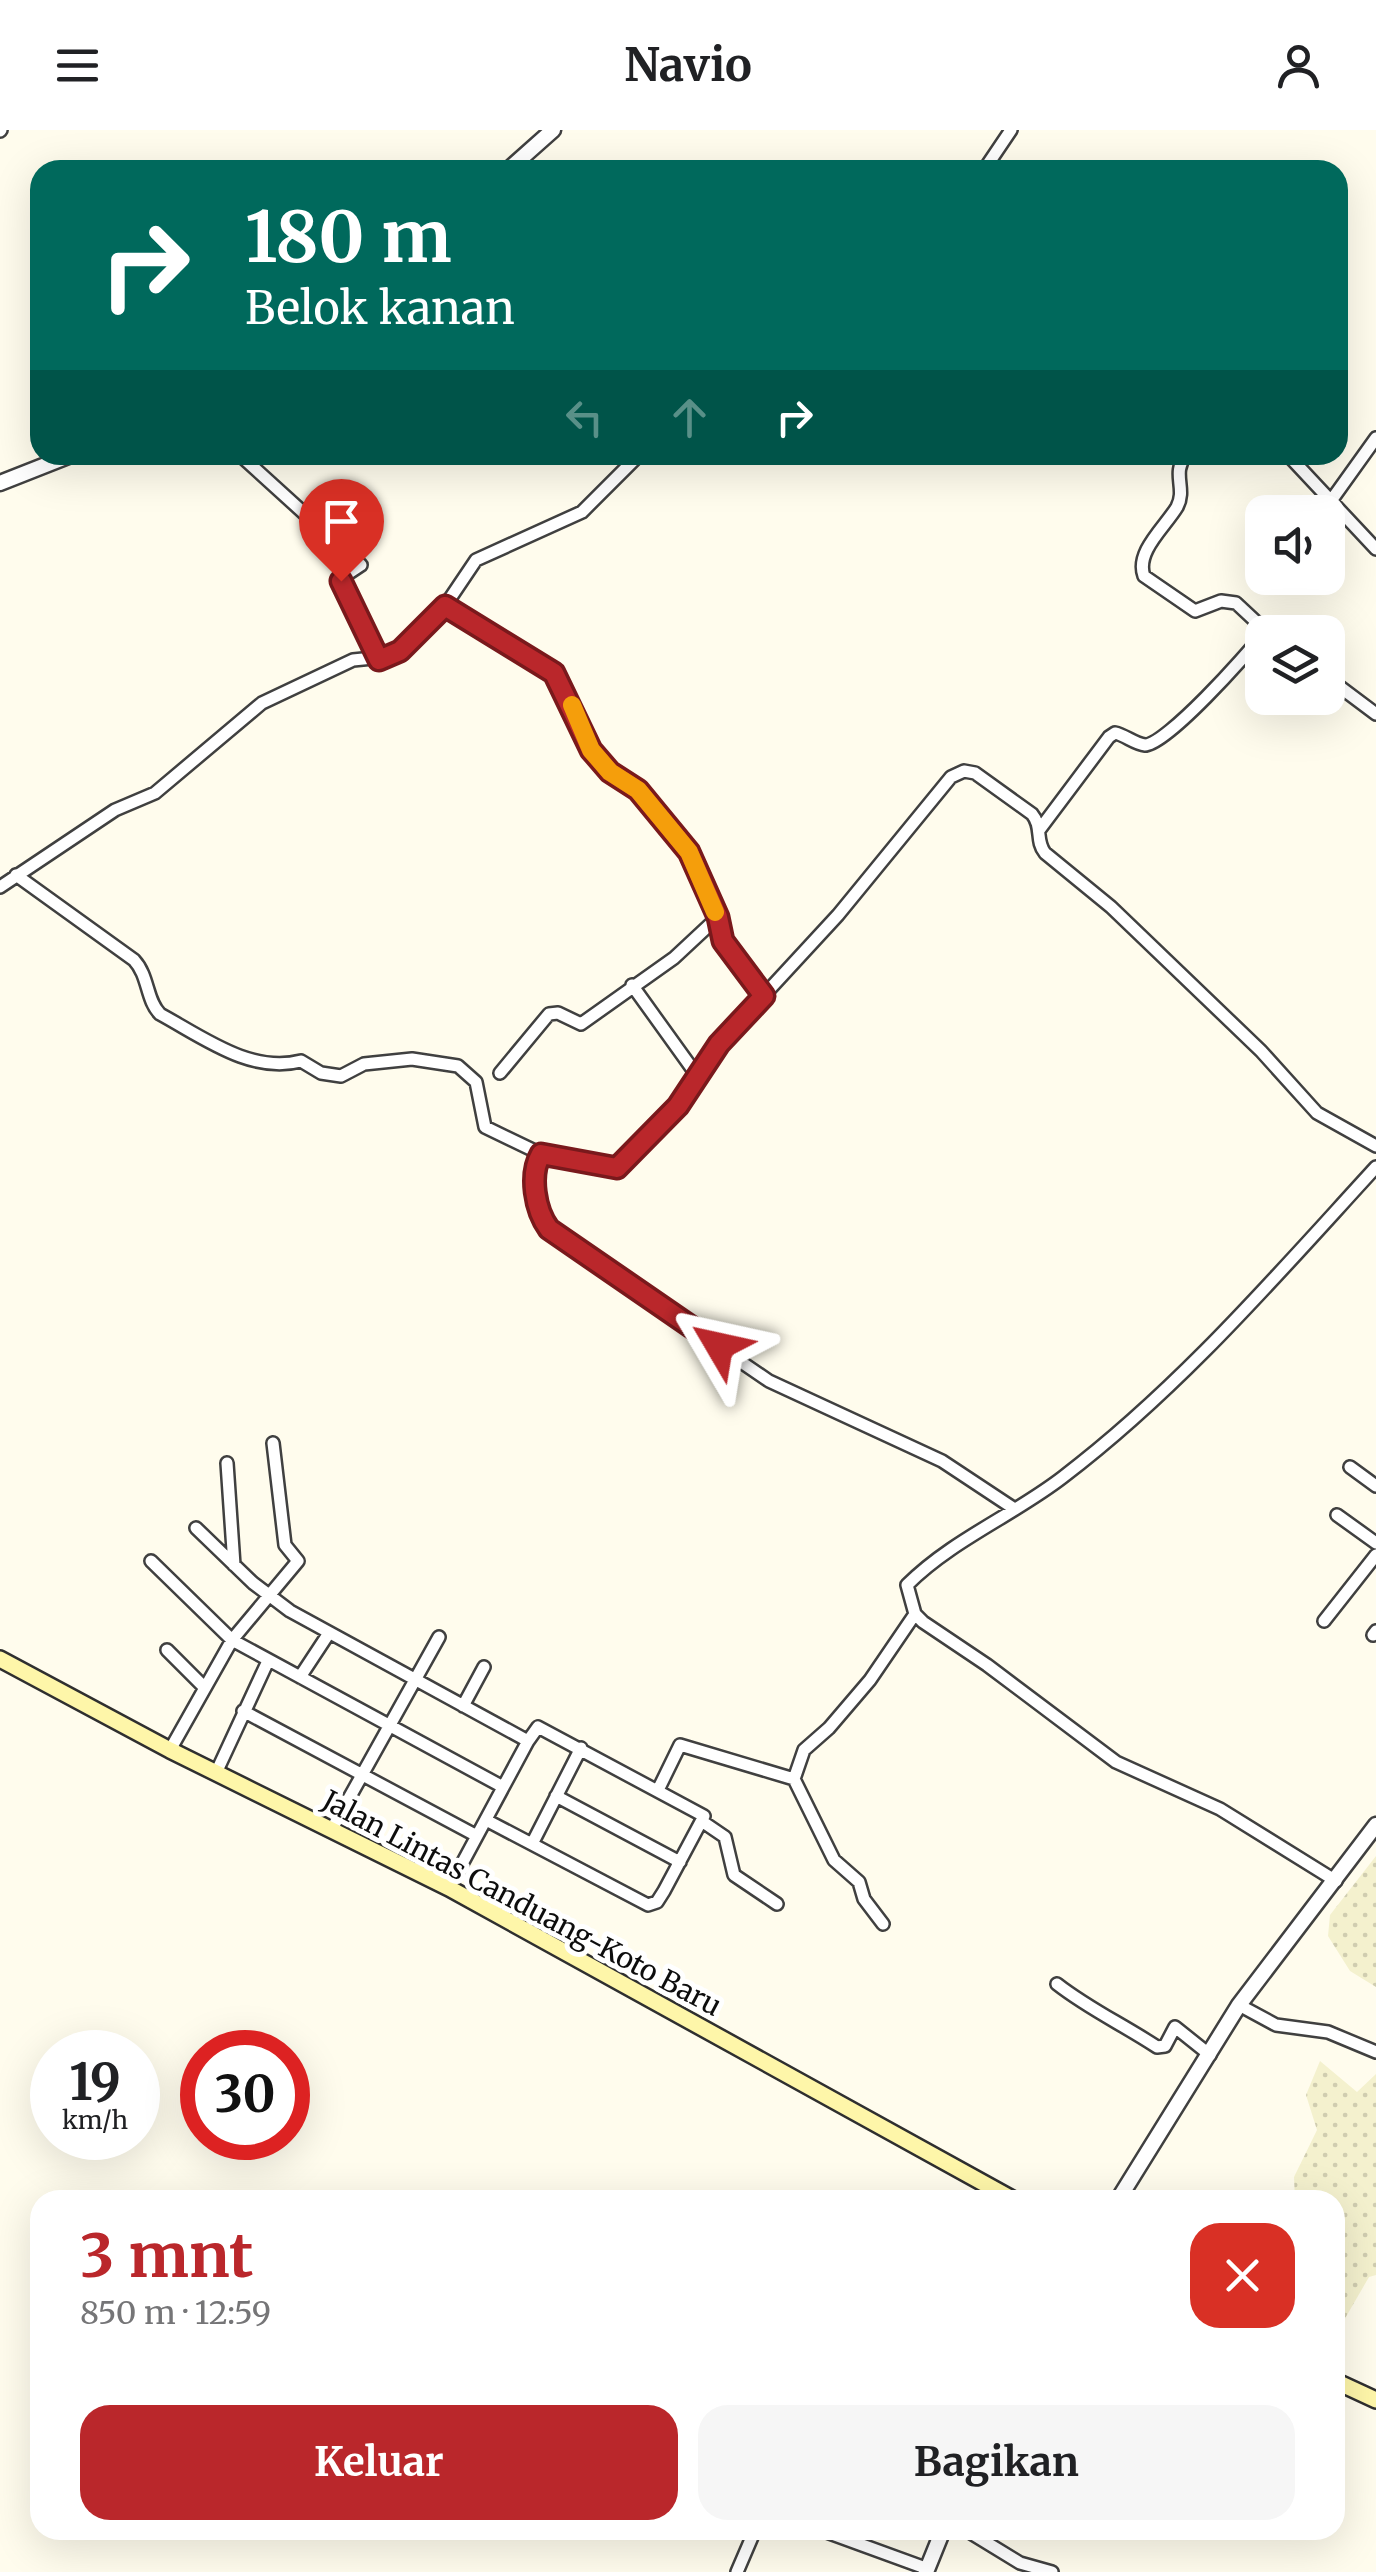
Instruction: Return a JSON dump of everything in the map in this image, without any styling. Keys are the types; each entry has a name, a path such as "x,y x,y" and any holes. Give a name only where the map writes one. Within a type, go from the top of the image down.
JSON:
{"main road":[{"name":"Jalan Lintas Canduang-Koto Baru","path":"2,1665 449,1888 996,2190"},
{"path":"1345,2385 1376,2400"}],"street":[{"path":"519,160 552,130"},
{"path":"991,160 1011,130"},
{"path":"1335,495 1376,438"},
{"path":"0,483 46,465"},
{"path":"251,465 361,565 343,577 342,586 379,660"},
{"path":"0,887 114,810 155,793 262,703 352,660 379,660 400,651 445,606 476,560 582,512 629,465"},
{"path":"1179,465 1176,470 1178,504 1142,558 1144,576 1195,611 1221,602 1236,603 1248,615"},
{"path":"1298,465 1330,495"},
{"path":"1345,512 1376,549"},
{"path":"445,606 554,673 591,750 610,772 638,790 689,852 718,917 723,941 764,996"},
{"path":"1040,829 1108,737 1115,733 1141,744 1153,742 1198,706 1245,655"},
{"path":"1345,690 1376,713"},
{"path":"16,875 134,960 148,978 153,1007 160,1014 242,1058 284,1068 301,1061 321,1073 341,1076 364,1064 412,1059 458,1066 476,1082 485,1127 541,1154 617,1168 678,1106 696,1074 952,777 964,771 975,773 1032,814 1040,829 1039,846 1045,853 1111,908 1247,1037 1317,1114 1376,1146"},
{"path":"500,1073 548,1014 558,1013 581,1024 674,958 718,917"},
{"path":"632,986 696,1074"},
{"path":"541,1154 535,1164 538,1206 542,1218 560,1238 770,1382 942,1461 1013,1508"},
{"path":"1336,1881 1220,1809 1116,1762 915,1614 907,1585 1013,1508 1062,1478 1175,1380 1376,1167"},
{"path":"170,1750 232,1640 299,1558 285,1545 274,1442"},
{"path":"226,1463 234,1565"},
{"path":"1350,1467 1376,1486"},
{"path":"1337,1515 1376,1543"},
{"path":"196,1528 266,1595 528,1740"},
{"path":"1324,1621 1376,1555"},
{"path":"151,1561 232,1640 503,1787"},
{"path":"883,1924 864,1899 859,1882 834,1860 794,1779 804,1750 870,1680 915,1614"},
{"path":"300,1677 329,1633"},
{"path":"333,1828 439,1637"},
{"path":"167,1650 206,1688"},
{"path":"216,1773 268,1661"},
{"path":"464,1706 484,1667"},
{"path":"243,1711 477,1836"},
{"path":"449,1888 534,1728 542,1726 701,1811 703,1822 657,1902 648,1905 486,1820"},
{"path":"659,1788 680,1745 783,1780 794,1779"},
{"path":"533,1842 580,1748"},
{"path":"556,1796 680,1862"},
{"path":"703,1822 725,1837 731,1872 777,1904"},
{"path":"1124,2190 1239,2005 1376,1824"},
{"path":"1056,1984 1098,2015 1111,2016 1157,2047 1164,2046 1174,2027 1210,2055"},
{"path":"1239,2005 1276,2025 1328,2032 1376,2052"},
{"path":"737,2572 751,2540"},
{"path":"848,2540 927,2570 939,2540"},
{"path":"983,2540 1020,2562 1052,2572"}],"shaded area":[{"path":"1376,1856 1376,1987 1350,1971 1328,1936 1330,1915"},
{"path":"1320,2061 1357,2092 1376,2074 1376,2275 1369,2277 1345,2318 1345,2190 1295,2190 1294,2177 1317,2130 1306,2095"}],"slow traffic":[{"path":"572,705 591,750 610,772 638,790 689,852 715,912"}],"route":[{"path":"341,581 379,660 400,651 445,606 471,626 528,654 554,673 591,750 610,772 638,790 689,852 718,917 723,941 764,996 719,1044 678,1106 652,1128 617,1168 541,1154 535,1164 538,1206 549,1229 719,1346"}]}
